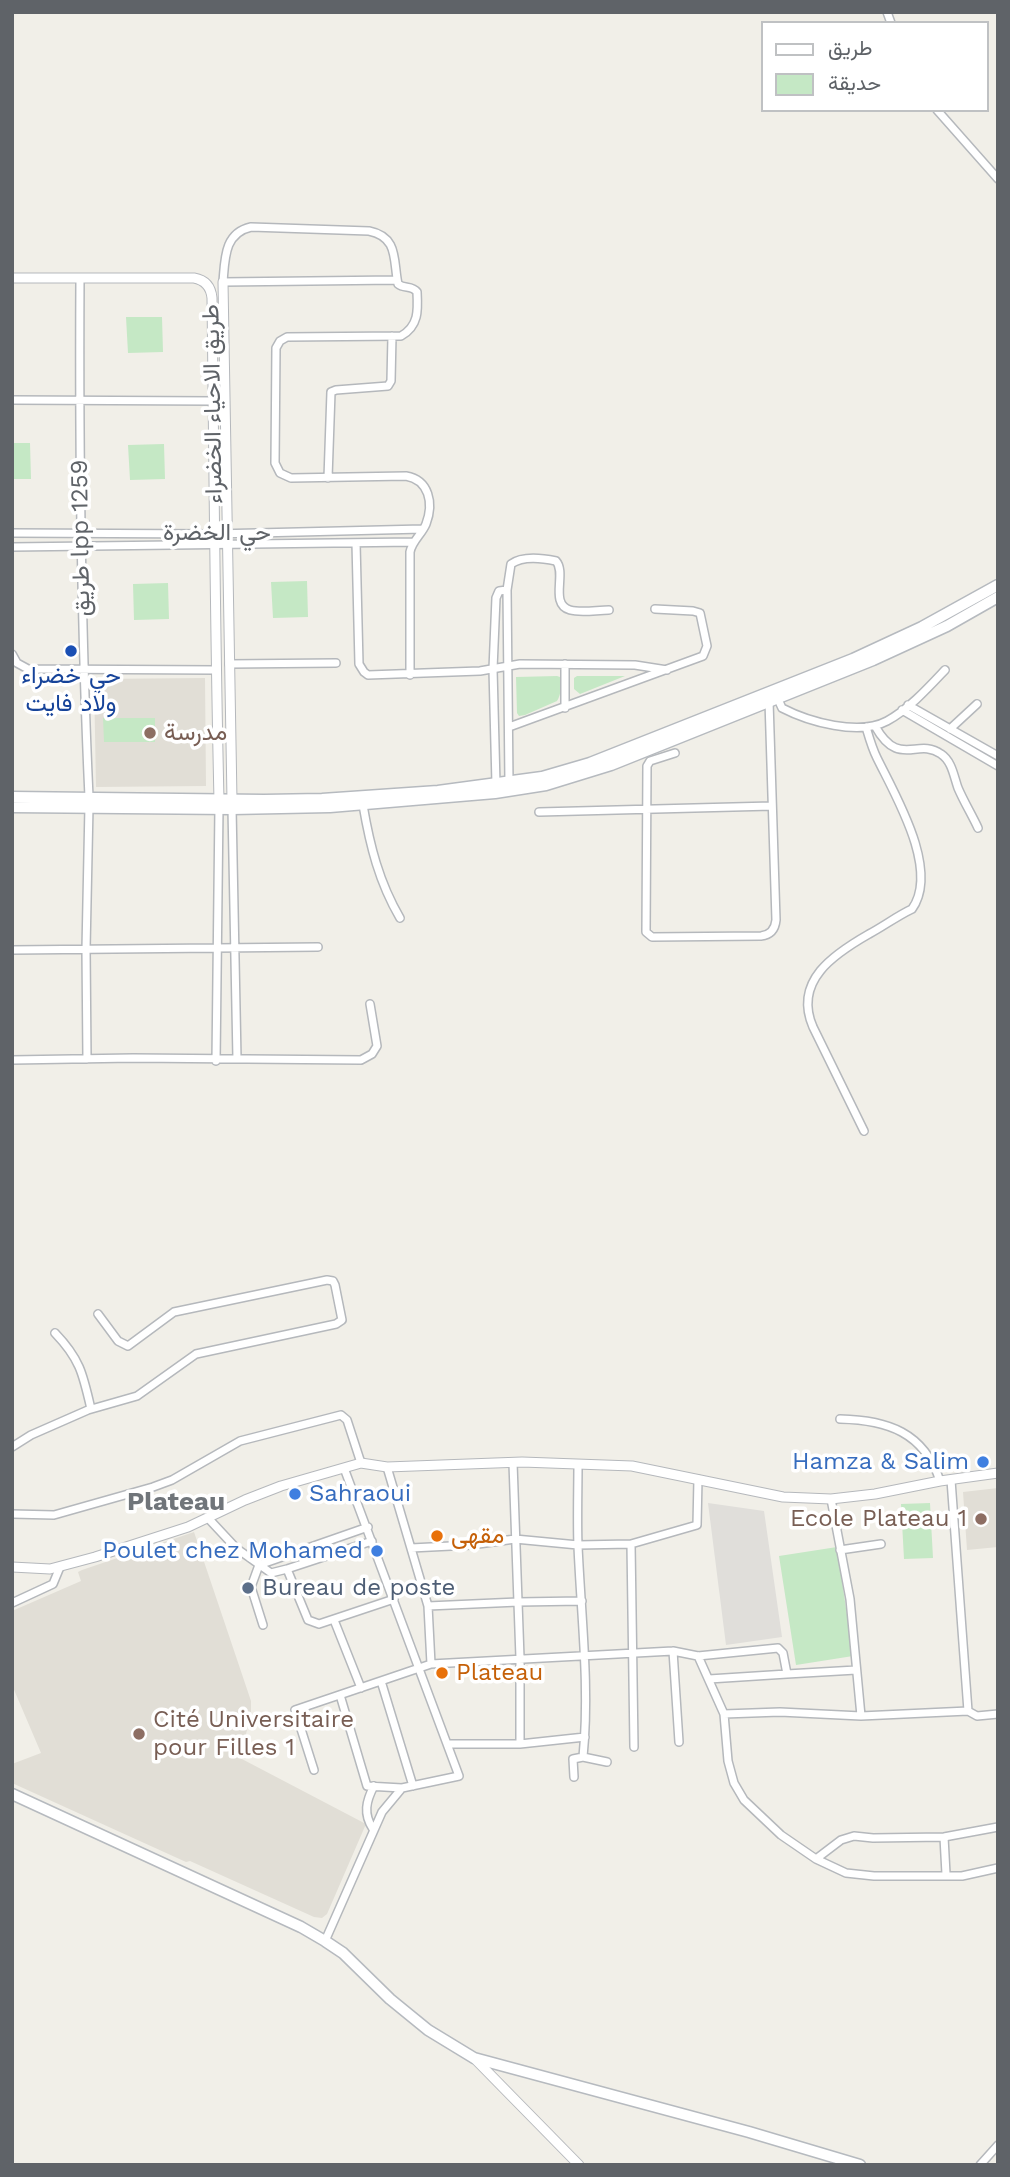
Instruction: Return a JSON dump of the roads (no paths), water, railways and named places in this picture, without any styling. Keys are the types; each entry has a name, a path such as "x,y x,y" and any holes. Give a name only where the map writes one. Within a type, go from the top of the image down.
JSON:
{"main road":[{"path":"232,805 380,796 509,783 558,773 590,763 853,659 922,627 998,585"},
{"path":"12,797 89,802 363,805 495,793 562,781 611,765 900,649 998,597"},
{"path":"12,807 89,802"},
{"path":"12,1794 326,1941 428,2030 474,2058 749,2132 860,2165"}],"street":[{"path":"939,112 998,180"},
{"path":"237,1059 223,282 226,248 237,233 251,227 376,232 391,246 397,280 401,286 416,290 417,316 407,332 401,336 287,337 277,344 275,463 280,473 291,478 406,475 419,480 429,494 427,519 410,552 410,675"},
{"path":"12,278 80,278"},
{"name":"طريق الاحياء الخضراء","path":"80,278 189,278 203,281 212,293 219,804"},
{"name":"طريق lpp 1259","path":"80,278 80,532 89,802 87,1059"},
{"path":"223,282 397,280"},
{"path":"328,478 331,392 388,386 391,381 392,336"},
{"path":"12,400 214,401"},
{"name":"حي الخضرة","path":"12,533 215,534 423,529"},
{"path":"12,547 414,542"},
{"path":"356,543 361,668 372,676 565,664 635,664 667,670"},
{"path":"509,783 509,568 514,561 552,560 561,568 559,600 564,607 571,611 609,610"},
{"path":"496,784 493,669 496,595 499,591 507,590"},
{"path":"509,727 700,658 707,646 702,616 693,611 656,609"},
{"path":"12,654 17,663 28,669 216,670"},
{"path":"229,664 336,663"},
{"path":"565,664 565,708"},
{"path":"773,699 782,708 811,720 838,726 875,726 905,708 945,670"},
{"path":"675,753 648,764 646,769 647,934 652,937 761,936 770,933 776,925 772,806 773,699"},
{"path":"950,729 978,704"},
{"path":"905,708 998,756"},
{"path":"905,708 998,766"},
{"path":"875,726 892,747 906,751 926,749 942,754 952,768 958,788 978,828"},
{"path":"864,1130 807,1014 807,998 827,962 846,947 912,908 919,899 920,869 910,830 876,756 866,727"},
{"path":"974,753 979,745"},
{"path":"216,1060 219,804"},
{"path":"363,805 376,867 400,918"},
{"path":"539,812 772,806"},
{"path":"12,950 318,947"},
{"path":"12,1060 361,1060 372,1054 377,1046 370,1004"},
{"path":"12,1447 31,1435 91,1409 137,1396 196,1354 336,1325 342,1320 335,1285 333,1281 327,1280 174,1312 128,1346 118,1341 98,1314"},
{"path":"55,1333 76,1358 91,1409"},
{"path":"12,1514 54,1515 153,1487 172,1480 240,1441 341,1415 347,1420 361,1463"},
{"path":"840,1419 886,1424 910,1437 935,1466 940,1481"},
{"path":"12,1567 60,1567 188,1527 281,1486 361,1463 387,1467 513,1463 632,1466 783,1497 831,1499 998,1473"},
{"path":"513,1463 520,1658 520,1744"},
{"path":"578,1464 578,1545 584,1655 583,1757"},
{"path":"387,1467 428,1606 431,1664"},
{"path":"340,1695 366,1786 402,1788 459,1776 421,1668 344,1468"},
{"path":"411,1548 471,1545 516,1539 578,1545 632,1544 697,1525 698,1479"},
{"path":"951,1480 968,1711"},
{"path":"831,1499 850,1599 861,1716"},
{"path":"208,1518 236,1548 271,1573 372,1541"},
{"path":"258,1565 368,1527"},
{"path":"632,1544 634,1747"},
{"path":"841,1550 881,1544"},
{"path":"258,1565 251,1587 263,1625"},
{"path":"12,1602 53,1584 60,1567"},
{"path":"288,1569 308,1620 320,1623 334,1620 394,1599"},
{"path":"428,1606 582,1601"},
{"path":"334,1620 361,1688"},
{"path":"314,1770 295,1710 431,1664 634,1652 673,1651 698,1656 778,1648 783,1653 787,1674"},
{"path":"673,1651 679,1742"},
{"path":"698,1656 724,1714 728,1761 734,1783 744,1800 781,1835 816,1859 846,1873 874,1876 962,1876 998,1868"},
{"path":"709,1679 856,1670"},
{"path":"381,1681 413,1786"},
{"path":"724,1714 780,1712 861,1716 968,1711 978,1716 998,1714"},
{"path":"448,1744 520,1744 585,1737"},
{"path":"574,1777 573,1759 583,1757 607,1762"},
{"path":"373,1829 366,1811 374,1786"},
{"path":"326,1941 373,1829 382,1812 402,1788"},
{"path":"816,1859 841,1840 854,1836 944,1837 998,1827"},
{"path":"944,1837 946,1874"},
{"path":"474,2058 579,2165"},
{"path":"980,2165 998,2145"}],"place":[{"name":"حي خضراء ولاد فايت","path":"71,651"},
{"name":"مدرسة","path":"150,733"},
{"name":"Hamza & Salim","path":"983,1462"},
{"name":"Sahraoui","path":"295,1494"},
{"name":"Ecole Plateau 1","path":"981,1519"},
{"name":"مقهى","path":"437,1536"},
{"name":"Poulet chez Mohamed","path":"377,1551"},
{"name":"Bureau de poste","path":"248,1588"},
{"name":"Plateau","path":"442,1673"},
{"name":"Cité Universitaire pour Filles 1","path":"139,1734"}],"district":[{"name":"Plateau","path":"176,1502"}]}
